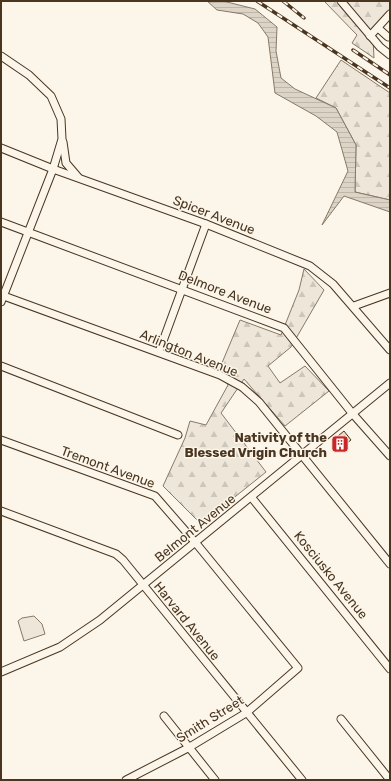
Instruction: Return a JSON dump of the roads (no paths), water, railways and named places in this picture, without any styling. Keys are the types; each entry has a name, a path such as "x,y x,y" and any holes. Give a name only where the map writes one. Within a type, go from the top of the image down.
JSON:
{"street":[{"path":"340,1 374,31 390,55"},
{"path":"374,31 390,14"},
{"path":"374,31 389,36"},
{"path":"1,56 29,75 52,96 61,119 62,139 66,162 80,179"},
{"path":"2,297 53,169 62,139"},
{"name":"Spicer Avenue","path":"1,148 53,169 206,224 310,266 333,284 354,306 389,349"},
{"name":"Delmore Avenue","path":"1,222 181,288 284,328 352,413 390,456"},
{"path":"159,352 181,288 206,224"},
{"path":"354,306 390,293"},
{"name":"Arlington Avenue","path":"2,297 159,352 220,375 242,386 259,402 390,564"},
{"path":"1,366 178,435"},
{"name":"Belmont Avenue","path":"1,672 38,658 81,635 195,542 252,498 352,413 390,383"},
{"name":"Tremont Avenue","path":"1,440 155,496 195,542 298,668"},
{"name":"Kosciusko Avenue","path":"252,498 390,669"},
{"name":"Harvard Avenue","path":"1,511 116,554 302,780"},
{"name":"Smith Street","path":"126,780 188,748 246,713 298,668"},
{"path":"164,716 188,748 216,780"},
{"path":"340,720 390,780"}],"railway":[{"path":"257,1 390,88"},
{"path":"283,1 304,18"},
{"path":"353,50 390,75"}],"place":[{"name":"Nativity of the Blessed Vrigin Church","path":"340,444"}]}
